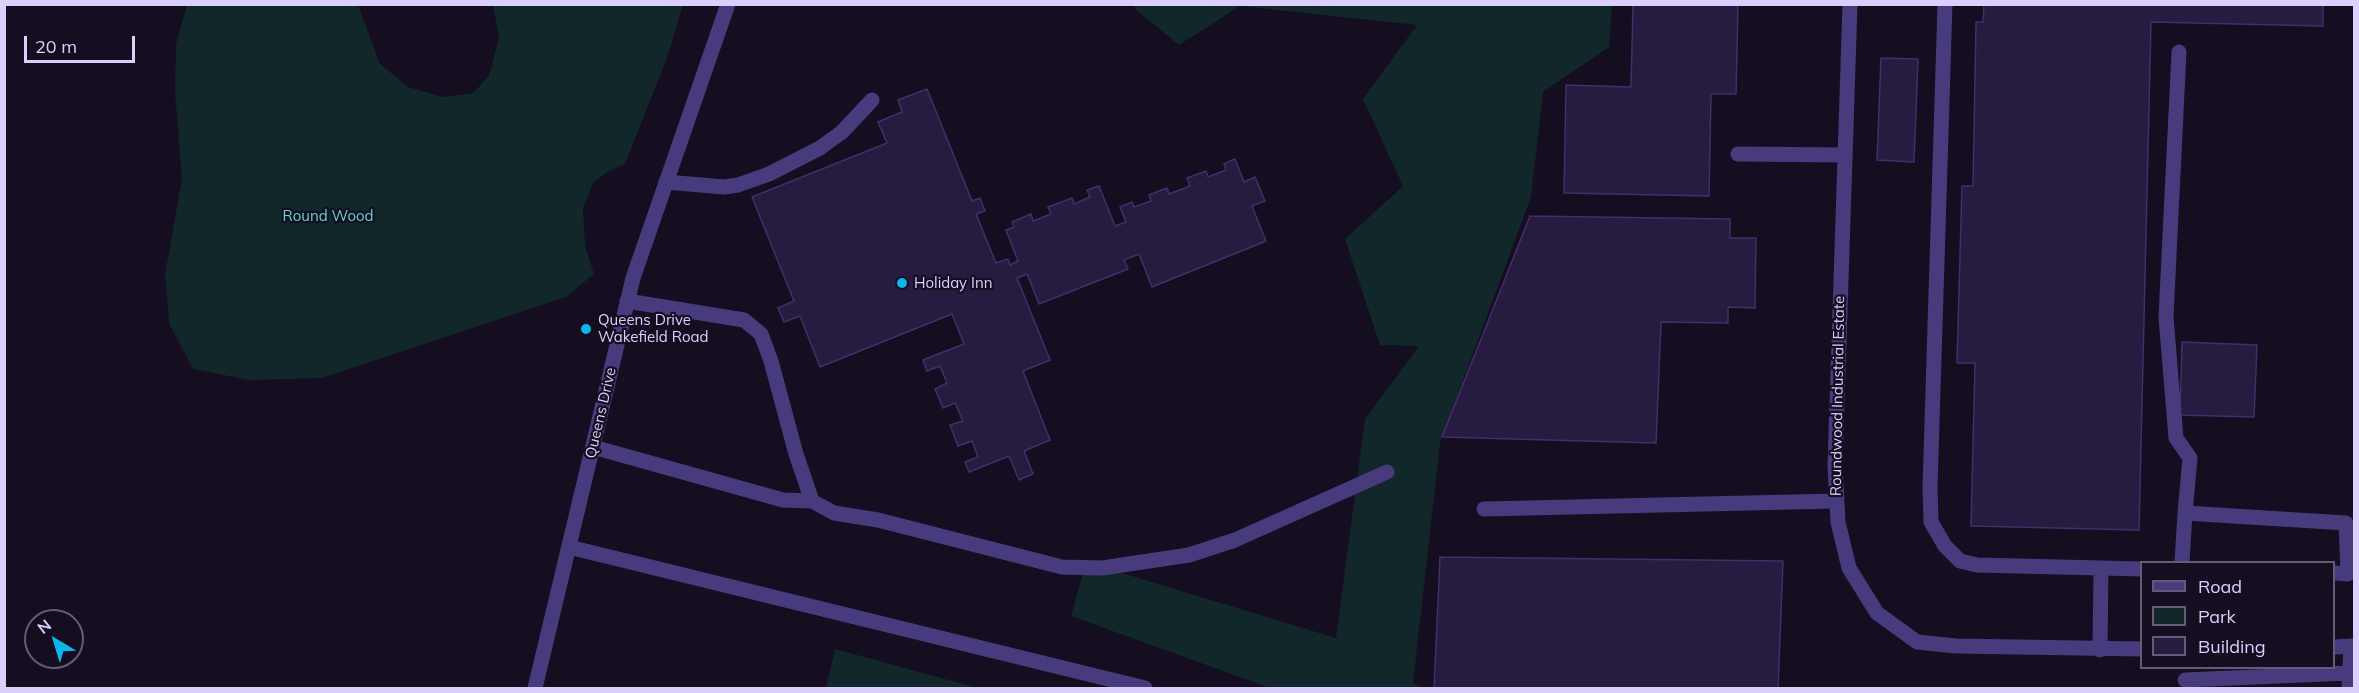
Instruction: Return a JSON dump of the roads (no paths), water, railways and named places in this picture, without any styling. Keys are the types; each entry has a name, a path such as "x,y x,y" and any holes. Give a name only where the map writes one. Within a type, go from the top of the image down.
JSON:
{"street":[{"name":"Queens Drive","path":"536,688 627,301 728,4"},
{"name":"Roundwood Industrial Estate","path":"1850,4 1835,465 1838,522 1849,568 1877,613 1917,642 1956,646 2140,649"},
{"path":"1945,4 1930,475 1931,522 1945,546 1960,561 1977,565 2140,569"},
{"path":"2179,52 2166,317 2176,438 2190,458 2182,561"},
{"path":"666,182 724,187 738,185 769,174 820,148 842,132 872,100"},
{"path":"1738,154 1845,155"},
{"path":"627,301 744,320 761,334 812,501"},
{"path":"593,447 783,500 812,501 834,513 878,520 1062,567 1102,568 1189,555 1235,540 1387,472"},
{"path":"1484,509 1836,501"},
{"path":"2185,513 2346,524 2348,574 2335,573"},
{"path":"569,547 1145,688"},
{"path":"2100,650 2101,568"},
{"path":"2185,680 2349,681 2353,646 2335,647"}],"place":[{"name":"Holiday Inn","path":"902,283"},
{"name":"Queens Drive Wakefield Road","path":"586,329"}],"park label":[{"name":"Round Wood","path":"328,216"}]}
